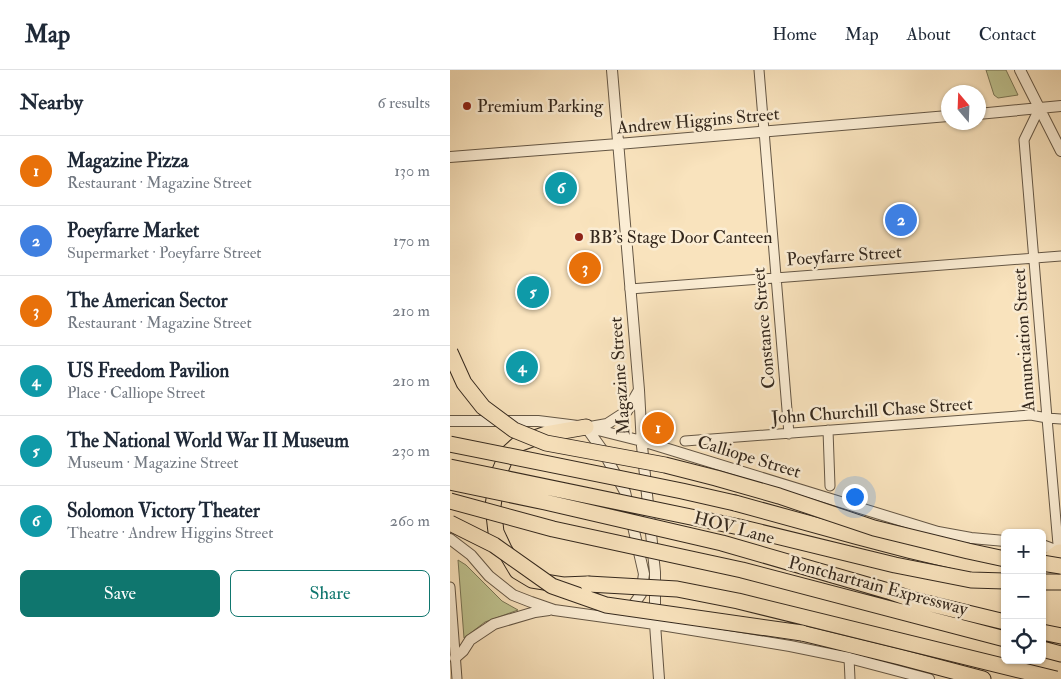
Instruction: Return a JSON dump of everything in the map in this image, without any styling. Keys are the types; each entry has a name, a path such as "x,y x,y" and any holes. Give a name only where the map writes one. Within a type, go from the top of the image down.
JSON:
{"highway":[{"path":"450,352 464,383 483,407 514,430 546,443 658,464 716,478 779,496 874,528 1001,558"},
{"path":"586,427 546,434 518,444 507,454 497,478 492,506 496,532 517,571 532,580 563,585 588,584 678,589 738,601 1056,679"},
{"path":"450,444 673,489 735,503 912,551 971,565 1001,568"},
{"name":"Pontchartrain Expressway","path":"450,467 739,527 895,565 971,580 1001,581"},
{"name":"HOV Lane","path":"450,482 545,502 722,544 914,600 1001,621"},
{"name":"Pontchartrain Expressway","path":"450,501 553,529 742,570 1001,638"},
{"path":"450,522 494,545 552,586 606,605 802,633 983,679"},
{"path":"1046,562 1060,556"},
{"path":"1046,582 1061,582"},
{"path":"1046,633 1061,636"},
{"path":"1046,650 1061,654"}],"street":[{"name":"Magazine Street","path":"612,70 642,441 655,572 655,624 660,679"},
{"name":"Constance Street","path":"759,70 789,434"},
{"path":"1020,70 1061,151"},
{"path":"986,113 1061,106"},
{"name":"Annunciation Street","path":"1039,108 1024,140 1061,572"},
{"name":"Andrew Higgins Street","path":"450,157 941,117"},
{"name":"Poeyfarre Street","path":"630,289 1061,256"},
{"path":"608,618 622,615 634,604 641,594 644,574 626,492 603,451 586,427 607,424 626,411 639,390"},
{"name":"John Churchill Chase Street","path":"685,441 1031,415 1061,419"},
{"name":"Calliope Street","path":"450,421 538,422 586,427 642,441 938,532 1001,541"},
{"path":"828,430 830,486"},
{"path":"450,539 472,555 489,576 513,595 554,610 790,646 849,658 929,679"},
{"path":"1046,547 1060,556"},
{"path":"450,587 453,659 457,679"},
{"path":"453,659 464,651 470,640 494,624 535,612 554,610"},
{"path":"849,658 850,679"}],"green space":[{"path":"986,70 1006,70 1018,95 998,98 994,95"},
{"path":"458,560 466,565 502,601 518,610 485,622 464,638"}],"place":[{"name":"Premium Parking","path":"467,106"},
{"name":"Solomon Victory Theater","path":"561,188"},
{"name":"Poeyfarre Market","path":"901,220"},
{"name":"BB's Stage Door Canteen","path":"579,237"},
{"name":"The American Sector","path":"585,268"},
{"name":"The National World War II Museum","path":"533,292"},
{"name":"US Freedom Pavilion","path":"522,367"},
{"name":"Magazine Pizza","path":"658,428"}]}
